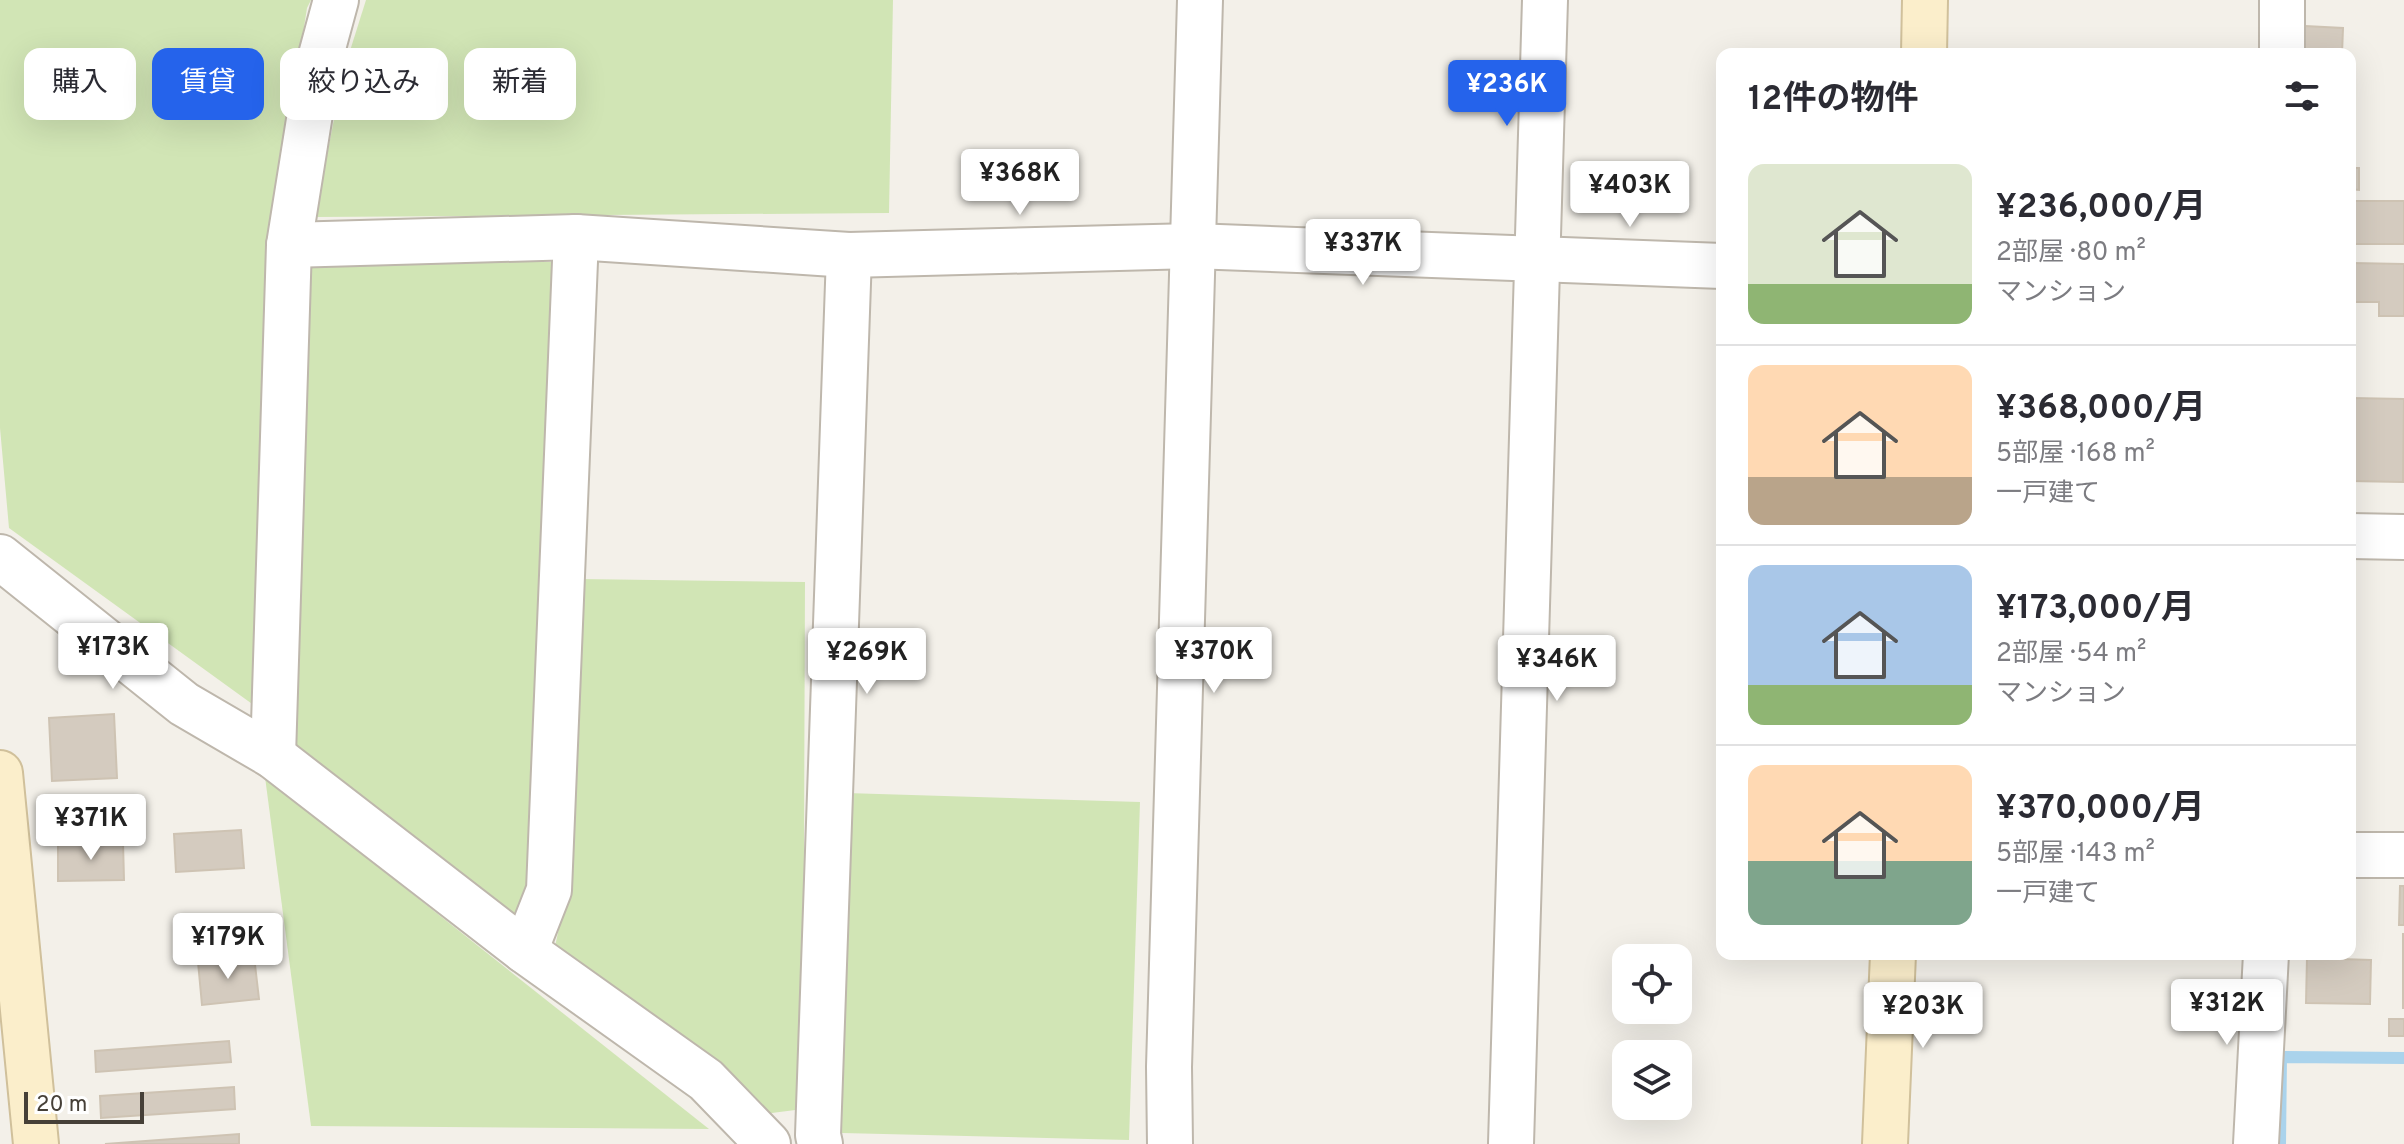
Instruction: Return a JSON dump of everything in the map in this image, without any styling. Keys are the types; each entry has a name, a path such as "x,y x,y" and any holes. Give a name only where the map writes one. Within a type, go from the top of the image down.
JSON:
{"street":[{"path":"273,756 289,245 317,70 336,0"},
{"path":"1170,1144 1169,1067 1200,0"},
{"path":"1511,1144 1545,0"},
{"path":"1924,48 1925,0"},
{"path":"2282,0 2282,48"},
{"path":"289,245 576,237 849,255 1193,246 1716,266"},
{"path":"525,951 549,890 576,237"},
{"path":"820,1144 818,1120 849,255"},
{"path":"2356,536 2404,537"},
{"path":"0,557 184,704 273,756 525,951 706,1080 768,1144"},
{"path":"0,773 36,1144"},
{"path":"2356,855 2404,855"},
{"path":"1885,1144 1893,960"},
{"path":"2256,1144 2266,960"}],"green space":[{"path":"0,0 311,0 301,48 280,48 280,120 289,120 265,276 259,709 9,528 0,428"},
{"path":"366,0 893,0 889,213 315,217 334,120 448,120 448,48 351,48"},
{"path":"302,262 562,262 537,878 518,921 289,746"},
{"path":"579,579 805,582 803,1109 764,1114 554,951 569,882"},
{"path":"265,777 709,1129 311,1126"},
{"path":"846,793 1140,802 1129,1140 842,1133"}],"building":[{"path":"2305,26 2343,28 2342,48 2303,48"},
{"path":"2356,168 2359,168 2359,190 2356,190"},
{"path":"2356,201 2404,201 2404,244 2356,244"},
{"path":"2356,263 2404,264 2404,316 2379,316 2379,302 2356,302"},
{"path":"2356,398 2404,399 2403,482 2356,481"},
{"path":"114,714 117,778 52,781 49,718"},
{"path":"58,801 98,801 98,832 59,832"},
{"path":"241,830 244,868 176,872 174,834"},
{"path":"123,842 124,880 58,881 58,844"},
{"path":"2400,886 2404,886 2404,925 2399,925"},
{"path":"254,956 259,999 202,1005 198,962"},
{"path":"2307,960 2371,960 2370,1004 2306,1003"},
{"path":"2389,1019 2404,1019 2404,1036 2389,1036"},
{"path":"229,1041 231,1062 96,1072 95,1051"},
{"path":"234,1087 235,1109 101,1118 100,1096"},
{"path":"239,1134 239,1144 105,1144"}],"waterway":[{"path":"2280,1144 2281,1057 2404,1058"}]}
